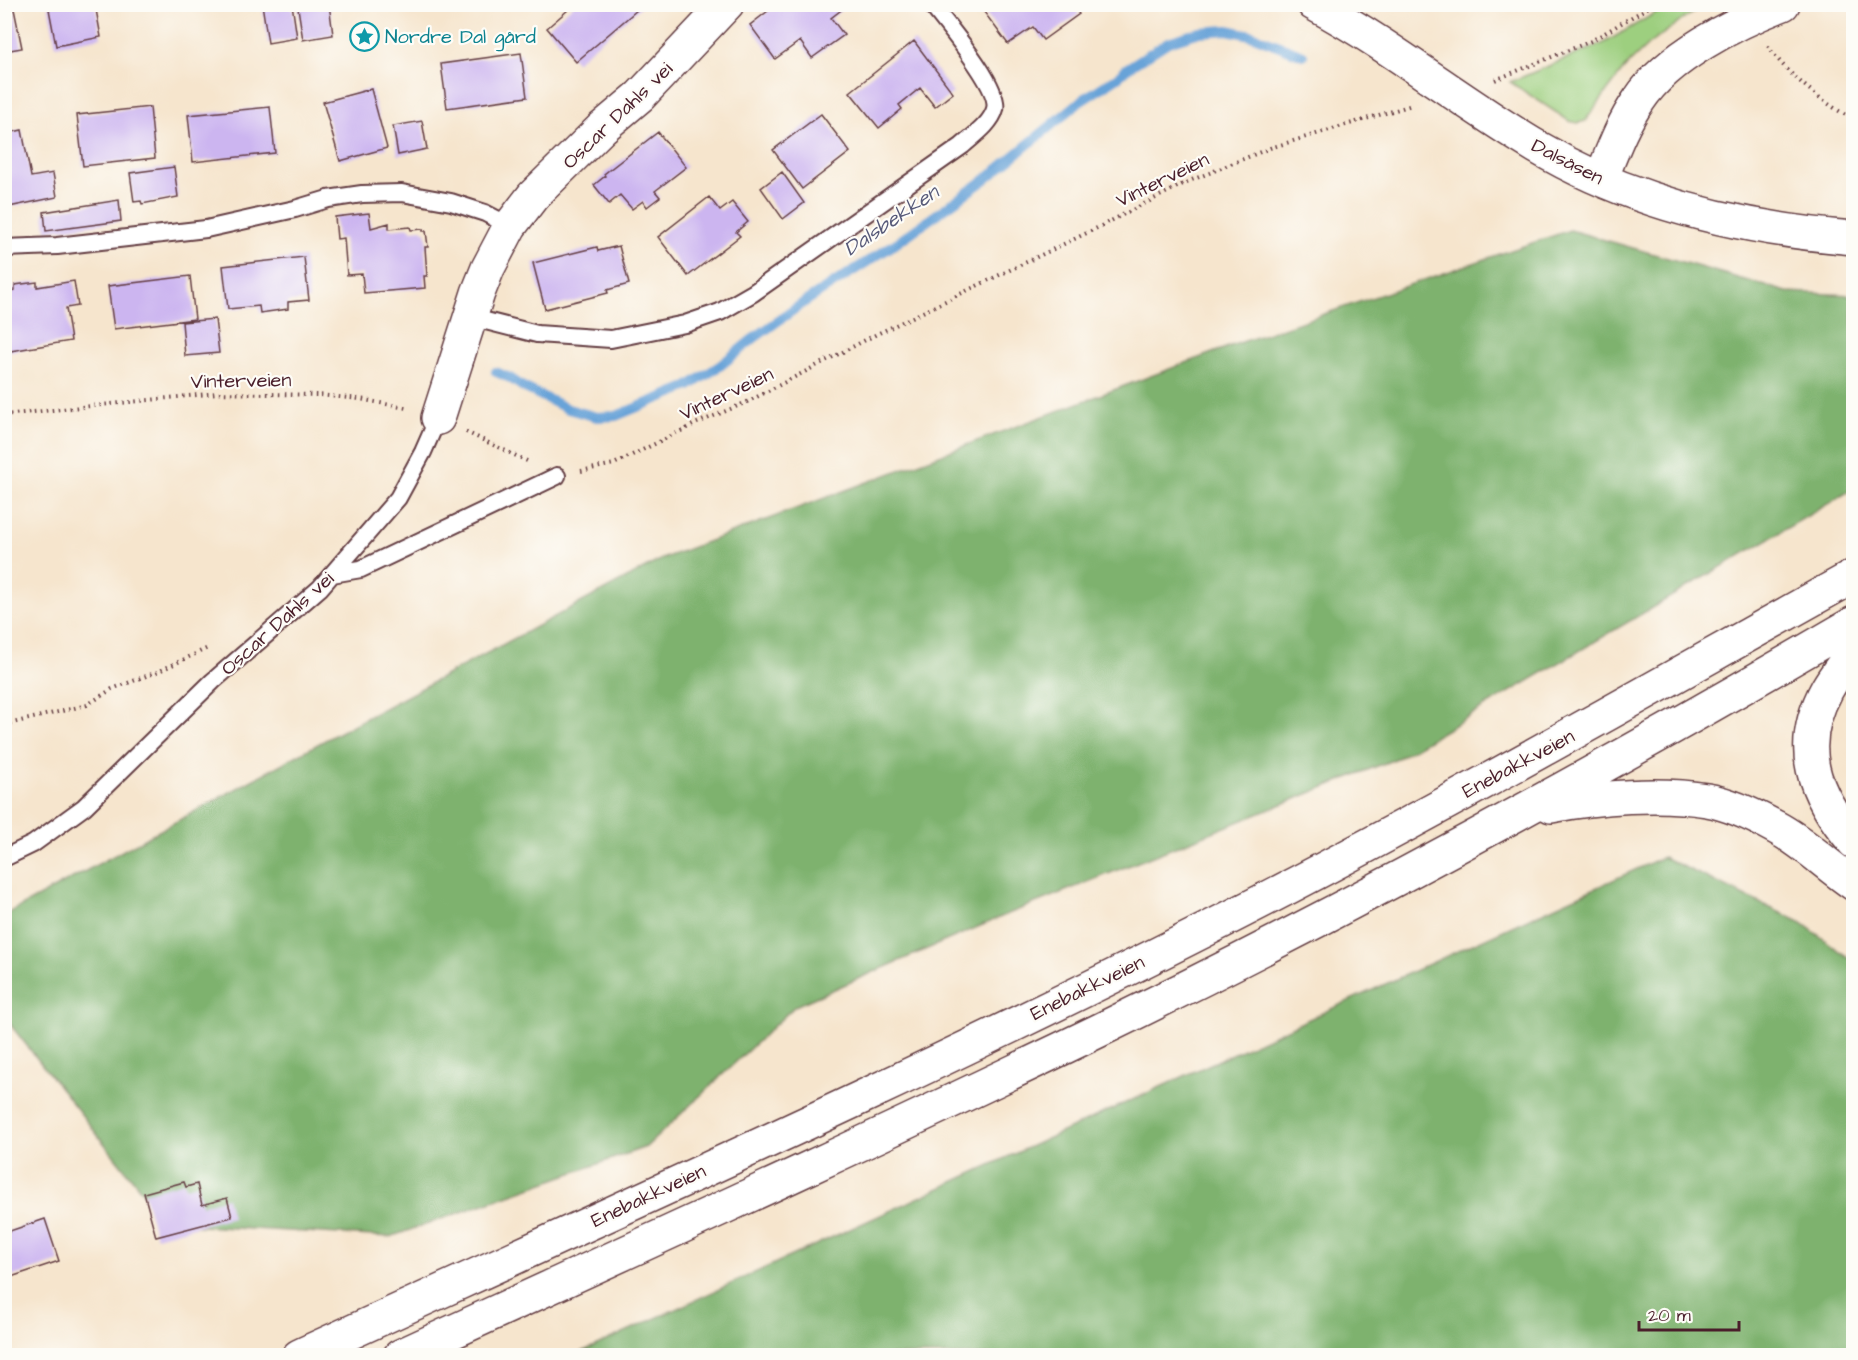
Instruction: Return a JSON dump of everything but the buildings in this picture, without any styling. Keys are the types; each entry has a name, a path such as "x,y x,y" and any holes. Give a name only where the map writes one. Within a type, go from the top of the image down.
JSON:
{"main road":[{"name":"Oscar Dahls vei","path":"438,418 488,268 510,226 533,196 602,128 640,96 726,4"},
{"name":"Dalsåsen","path":"1314,4 1417,66 1537,147 1601,179 1655,201 1719,218 1795,232 1854,237"},
{"path":"1601,179 1626,122 1648,87 1704,43 1751,17 1783,4"},
{"name":"Enebakkveien","path":"299,1356 901,1078 1254,905 1551,745 1854,576"},
{"path":"400,1356 1099,1031 1283,938 1578,781 1854,623"},
{"path":"1854,650 1822,699 1814,720 1809,747 1814,778 1824,801 1837,822 1854,842"},
{"path":"1523,810 1598,798 1708,800 1741,810 1777,827 1854,884"}],"lane":[{"path":"470,317 537,334 611,339 685,324 720,312 753,293 962,146 987,123 996,108 995,95 987,79 930,4"},
{"path":"4,248 57,246 207,229 362,194 402,193 451,202 484,213 510,226"},
{"name":"Oscar Dahls vei","path":"4,858 33,844 84,807 213,681 311,596 398,498 438,418"},
{"path":"332,573 361,569 557,476"}],"path":[{"path":"1494,81 1591,41 1654,4"},
{"path":"1765,41 1804,84 1831,106 1854,120"},
{"name":"Vinterveien","path":"4,415 217,393 265,392 318,395 400,406 438,418 557,476 614,464 695,424 747,402 878,334 1095,230 1187,182 1270,148 1414,104"},
{"path":"4,725 87,705 112,688 157,672 216,644"}],"green space":[{"path":"1669,5 1703,5 1649,44 1627,65 1585,121 1578,123 1569,121 1510,82 1604,43"},
{"path":"1570,230 1787,292 1853,295 1853,489 1400,757 1008,914 795,1006 646,1147 390,1237 168,1224 5,1018 5,915 664,558 1239,343"},
{"path":"1663,857 1802,923 1853,961 1853,1355 575,1355"}],"waterway":[{"name":"Dalsbekken","path":"496,372 568,409 597,417 616,416 689,386 721,365 803,303 898,242 986,179 1081,101 1168,42 1200,32 1227,30 1251,35 1303,55"}],"place":[{"name":"Nordre Dal gård","path":"364,36"}]}
